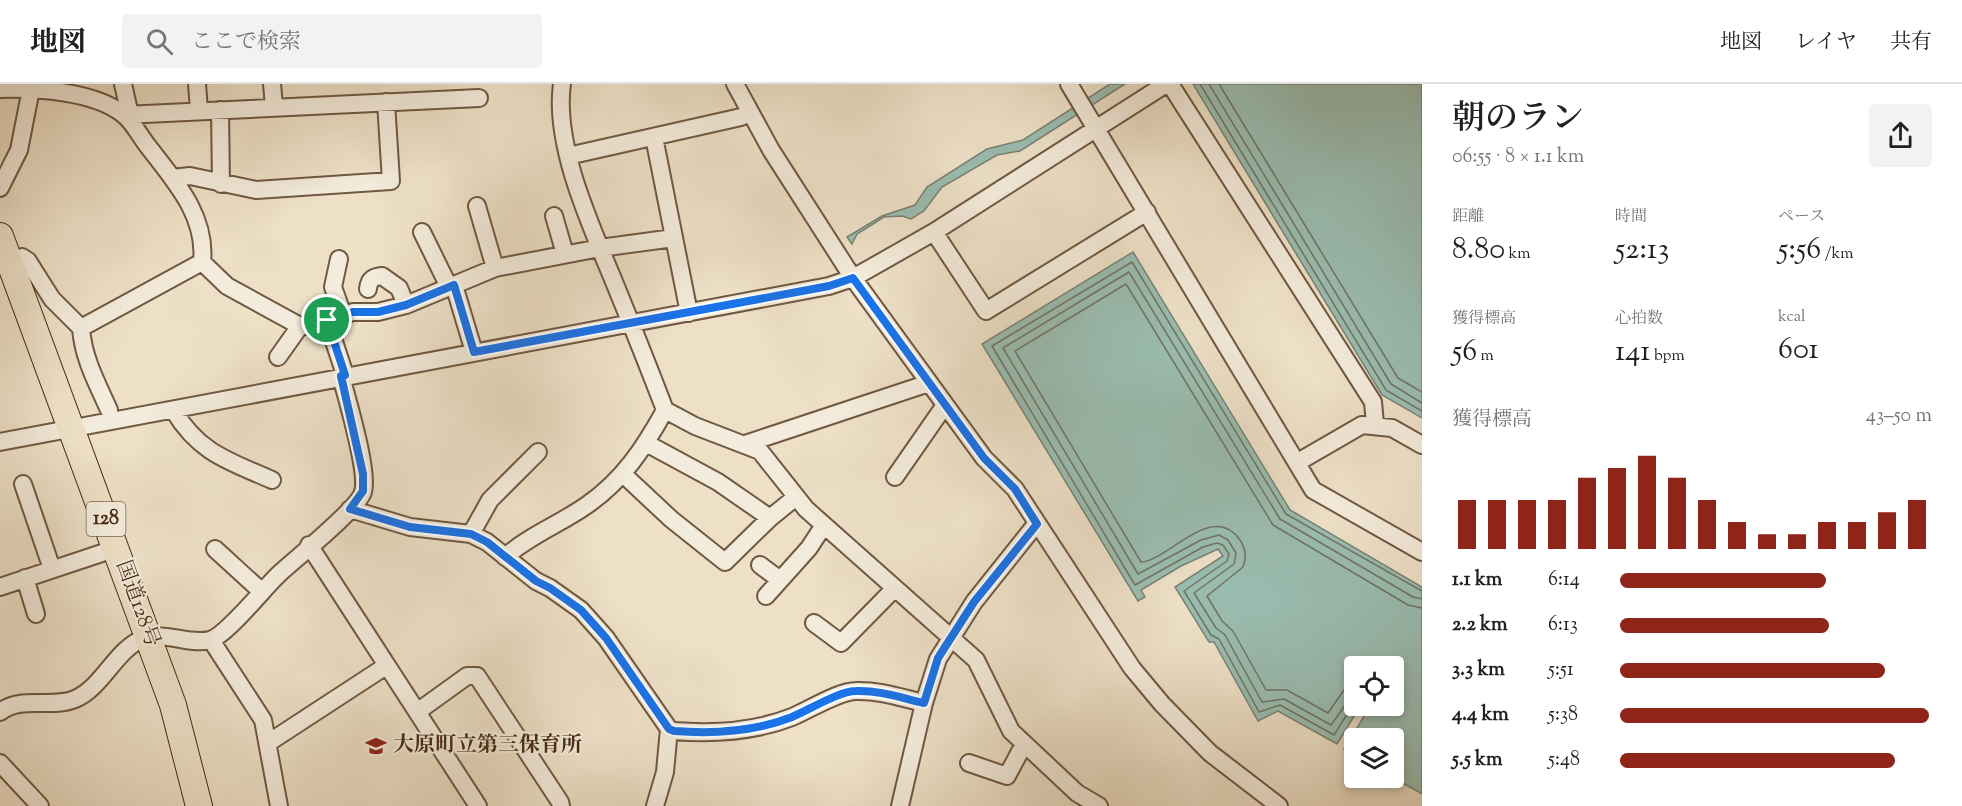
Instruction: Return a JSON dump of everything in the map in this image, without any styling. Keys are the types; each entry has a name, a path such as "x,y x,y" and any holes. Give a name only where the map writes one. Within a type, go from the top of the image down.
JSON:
{"highway":[{"name":"国道128号","path":"7,249 149,637 184,742 199,806"}],"street":[{"path":"123,84 127,115 194,210 201,234 202,262 227,286 300,326 310,326 353,312 378,312 406,305 495,268 600,248 674,238"},
{"path":"197,84 200,110"},
{"path":"272,84 274,106"},
{"path":"562,84 561,122 568,156 600,248 665,410 695,426 760,451 796,497 824,525 976,660 1011,731 1077,793 1099,806"},
{"path":"735,84 771,150 853,278 984,458 1015,489 1132,668 1162,704 1210,753 1279,806"},
{"path":"0,442 829,286 853,278 934,232 1168,84 1373,402 1375,424"},
{"path":"0,188 19,150 32,86"},
{"path":"0,89 32,86 82,96 127,115 386,102 440,92 479,98"},
{"path":"1073,87 1313,490 1422,552"},
{"path":"172,178 190,176 256,190 391,181 386,102"},
{"path":"220,110 221,184"},
{"path":"568,156 741,117"},
{"path":"654,137 689,313"},
{"path":"477,206 495,268"},
{"path":"934,232 986,312 1147,212"},
{"path":"554,216 565,254"},
{"path":"422,232 452,286 474,352"},
{"path":"7,249 28,261 52,299 81,328 82,345 88,364 110,410"},
{"path":"2,706 74,700 99,680 137,642 149,637 211,640 229,627 261,591 350,509 363,491 363,474 343,376 335,318 333,287 339,259"},
{"path":"81,328 202,262"},
{"path":"368,289 369,282 374,277 382,276 392,280 399,288 406,305"},
{"path":"278,357 300,326"},
{"path":"745,444 929,382"},
{"path":"895,477 945,405"},
{"path":"505,557 519,545 586,506 624,475 665,410"},
{"path":"174,411 182,424 209,452 272,480"},
{"path":"1298,462 1362,425 1375,424 1392,428 1422,445"},
{"path":"646,443 718,482 770,518"},
{"path":"471,534 490,500 508,479 538,452"},
{"path":"624,475 671,519 725,562 770,518 796,497"},
{"path":"23,484 52,570"},
{"path":"350,509 410,527 471,534 487,542 536,581 581,610 606,638 669,729 665,772 655,806"},
{"path":"900,806 924,703 938,658 952,640 974,602 1037,524"},
{"path":"766,596 809,548 824,525"},
{"path":"309,545 478,806"},
{"path":"0,587 117,548"},
{"path":"215,549 261,591"},
{"path":"760,565 780,580"},
{"path":"25,579 36,614"},
{"path":"814,623 841,643 895,588"},
{"path":"211,640 263,720 279,806"},
{"path":"268,743 386,666"},
{"path":"417,712 467,676 477,676 561,806"},
{"path":"669,729 712,734 744,729 789,718 853,691 870,691 924,703"},
{"path":"969,764 1007,776 1024,744"},
{"path":"0,763 40,806"}],"water":[{"path":"1110,84 1125,84 1020,151 997,155 942,187 924,211 911,219 902,216 884,217 857,234 852,244 847,237 882,216 915,205 927,187 987,149 1023,140"},
{"path":"1193,84 1422,84 1422,418 1382,395"},
{"path":"1133,252 1290,510 1422,587 1422,794 1404,784 1404,728 1357,728 1364,716 1404,716 1404,656 1344,656 1344,716 1354,716 1347,728 1344,728 1344,733 1337,744 1278,711 1258,721 1214,642 1209,642 1175,587 1223,556 1218,549 1181,566 1141,590 1145,597 1138,601 982,344"}],"place":[{"name":"大原町立第三保育所","path":"376,746"}],"route":[{"path":"853,278 984,458 1015,489 1037,524 974,602 952,640 938,658 924,703 870,691 853,691 789,718 744,729 712,734 674,731 669,729 665,720 606,638 581,610 536,581 487,542 471,534 410,527 350,509 359,500 363,491 363,474 341,376 345,375 342,359 327,320 353,312 378,312 406,305 454,285 474,352 829,286 853,278"}]}
